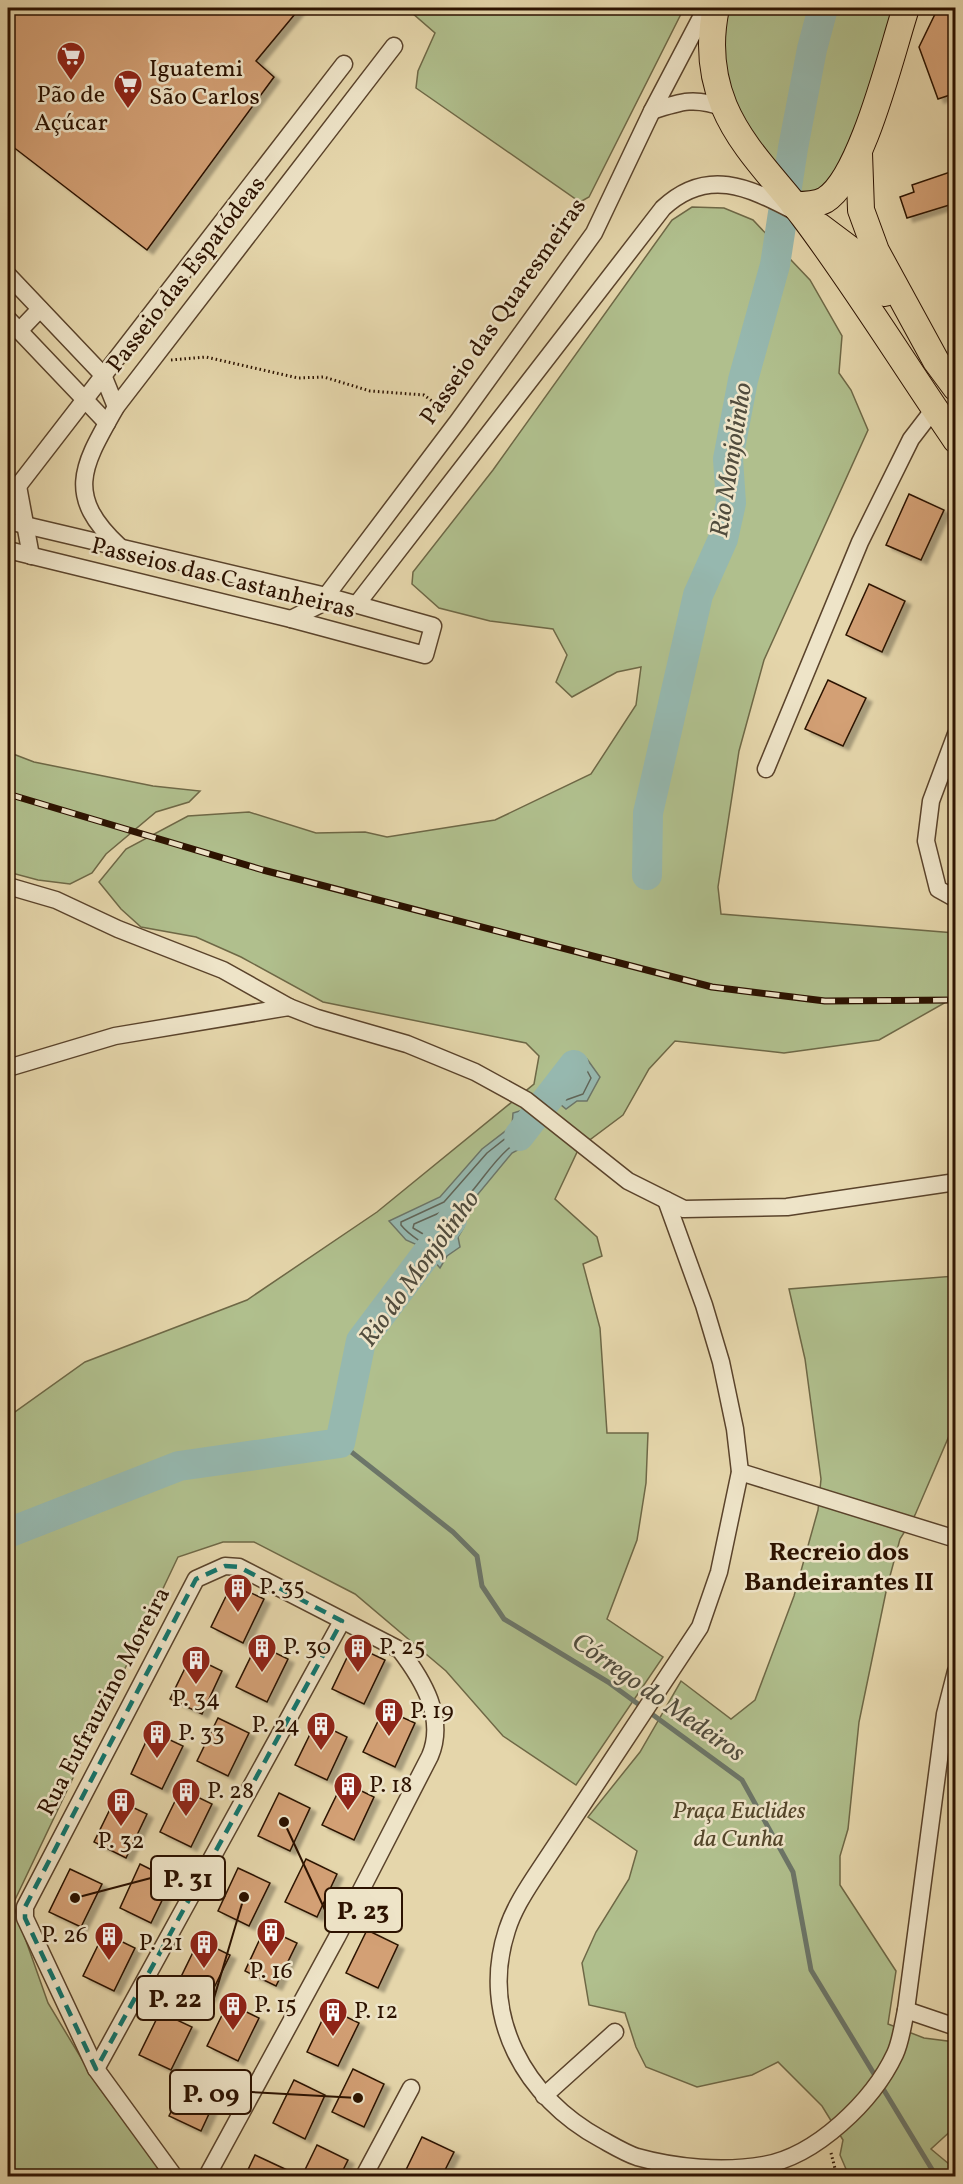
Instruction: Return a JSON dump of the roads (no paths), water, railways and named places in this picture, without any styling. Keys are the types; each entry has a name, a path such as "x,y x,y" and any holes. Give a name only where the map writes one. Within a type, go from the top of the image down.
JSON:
{"main road":[{"path":"716,8 711,31 712,58 725,108 759,164 797,211 956,440"},
{"path":"797,211 825,200 838,188 859,153 906,8"},
{"path":"859,153 861,210 876,251 936,361"},
{"path":"797,211 829,231 851,250 956,388"}],"street":[{"name":"Passeio das Quaresmeiras","path":"291,619 319,604 326,596 458,421 594,233 652,111 706,8"},
{"name":"Passeio das Espatódeas","path":"120,547 99,525 90,509 85,492 89,456 107,423 116,407 394,46"},
{"name":"Passeio das Espatódeas","path":"13,492 344,64"},
{"path":"652,111 680,101 695,100 725,108"},
{"path":"8,521 357,604 663,208 678,194 701,185 732,185 758,192 797,211"},
{"path":"8,275 103,375 116,407"},
{"path":"40,309 13,325 107,423"},
{"path":"766,769 860,542 911,439 934,409"},
{"path":"13,492 25,525 31,556"},
{"path":"63,564 69,535"},
{"name":"Passeios das Castanheiras","path":"8,550 291,619 425,655 433,626 357,604"},
{"path":"956,734 931,801 926,841 938,889 956,899"},
{"path":"8,886 56,900 118,929 223,970 289,1007 317,1018 408,1044 475,1072 526,1100 628,1182 684,1209 787,1207 956,1182"},
{"path":"8,1068 115,1036 289,1007"},
{"path":"666,1200 704,1305 721,1362 735,1430 740,1472 719,1572 700,1627 534,1878 515,1909 506,1931 500,1976 500,2001 505,2025 527,2074 543,2096 579,2127 635,2156 667,2164 701,2168 764,2165 789,2157 826,2137 859,2104 896,2053 906,2010 945,1714 956,1671"},
{"path":"740,1472 956,1539"},
{"name":"Rua Eufrauzino Moreira","path":"96,2069 25,1917 25,1907 196,1579 225,1566 239,1567 342,1621"},
{"path":"174,2176 96,2069 342,1621 400,1650 418,1672 433,1712 435,1744 337,1937 207,2176"},
{"path":"906,2010 956,2027"},
{"path":"543,2096 615,2032"},
{"path":"364,2176 411,2088"}],"water":[{"path":"572,1057 587,1059 600,1077 587,1101 577,1101 566,1109 554,1099"},
{"path":"529,1108 544,1117 535,1134 527,1138 525,1146 512,1153 464,1211 461,1223 464,1227 458,1237 460,1247 447,1256 440,1268 422,1247 406,1240 389,1221 440,1197 482,1149 512,1126 513,1113"}],"waterway":[{"name":"Rio Monjolinho","path":"647,875 648,813 698,595 723,539 731,503 728,459 743,380 775,265 793,148 812,49 823,8"},
{"name":"Rio do Monjolinho","path":"519,1136 574,1065"},
{"name":"Rio do Monjolinho","path":"8,1533 179,1466 340,1443 361,1341 452,1220"},
{"name":"Córrego do Medeiros","path":"340,1443 453,1532 477,1556 482,1586 504,1619 608,1682 742,1780 793,1872 811,1970 936,2176"}],"railway":[{"path":"8,794 263,870 712,987 825,1001 956,1000"}],"place":[{"name":"Pão de Açúcar","path":"71,82"},
{"name":"Iguatemi São Carlos","path":"128,110"},
{"name":"P. 35","path":"238,1614"},
{"name":"P. 30","path":"262,1674"},
{"name":"P. 25","path":"358,1674"},
{"name":"P. 34","path":"196,1686"},
{"name":"P. 19","path":"389,1738"},
{"name":"P. 24","path":"321,1752"},
{"name":"P. 33","path":"157,1760"},
{"name":"P. 18","path":"348,1812"},
{"name":"P. 28","path":"186,1818"},
{"name":"P. 23","path":"284,1822"},
{"name":"P. 32","path":"121,1828"},
{"name":"P. 22","path":"244,1897"},
{"name":"P. 31","path":"75,1898"},
{"name":"P. 16","path":"271,1958"},
{"name":"P. 26","path":"109,1962"},
{"name":"P. 21","path":"204,1970"},
{"name":"P. 15","path":"233,2032"},
{"name":"P. 12","path":"333,2038"},
{"name":"P. 09","path":"358,2098"}],"district":[{"name":"Recreio dos Bandeirantes II","path":"839,1568"}],"park label":[{"name":"Praça Euclides da Cunha","path":"739,1826"}]}
